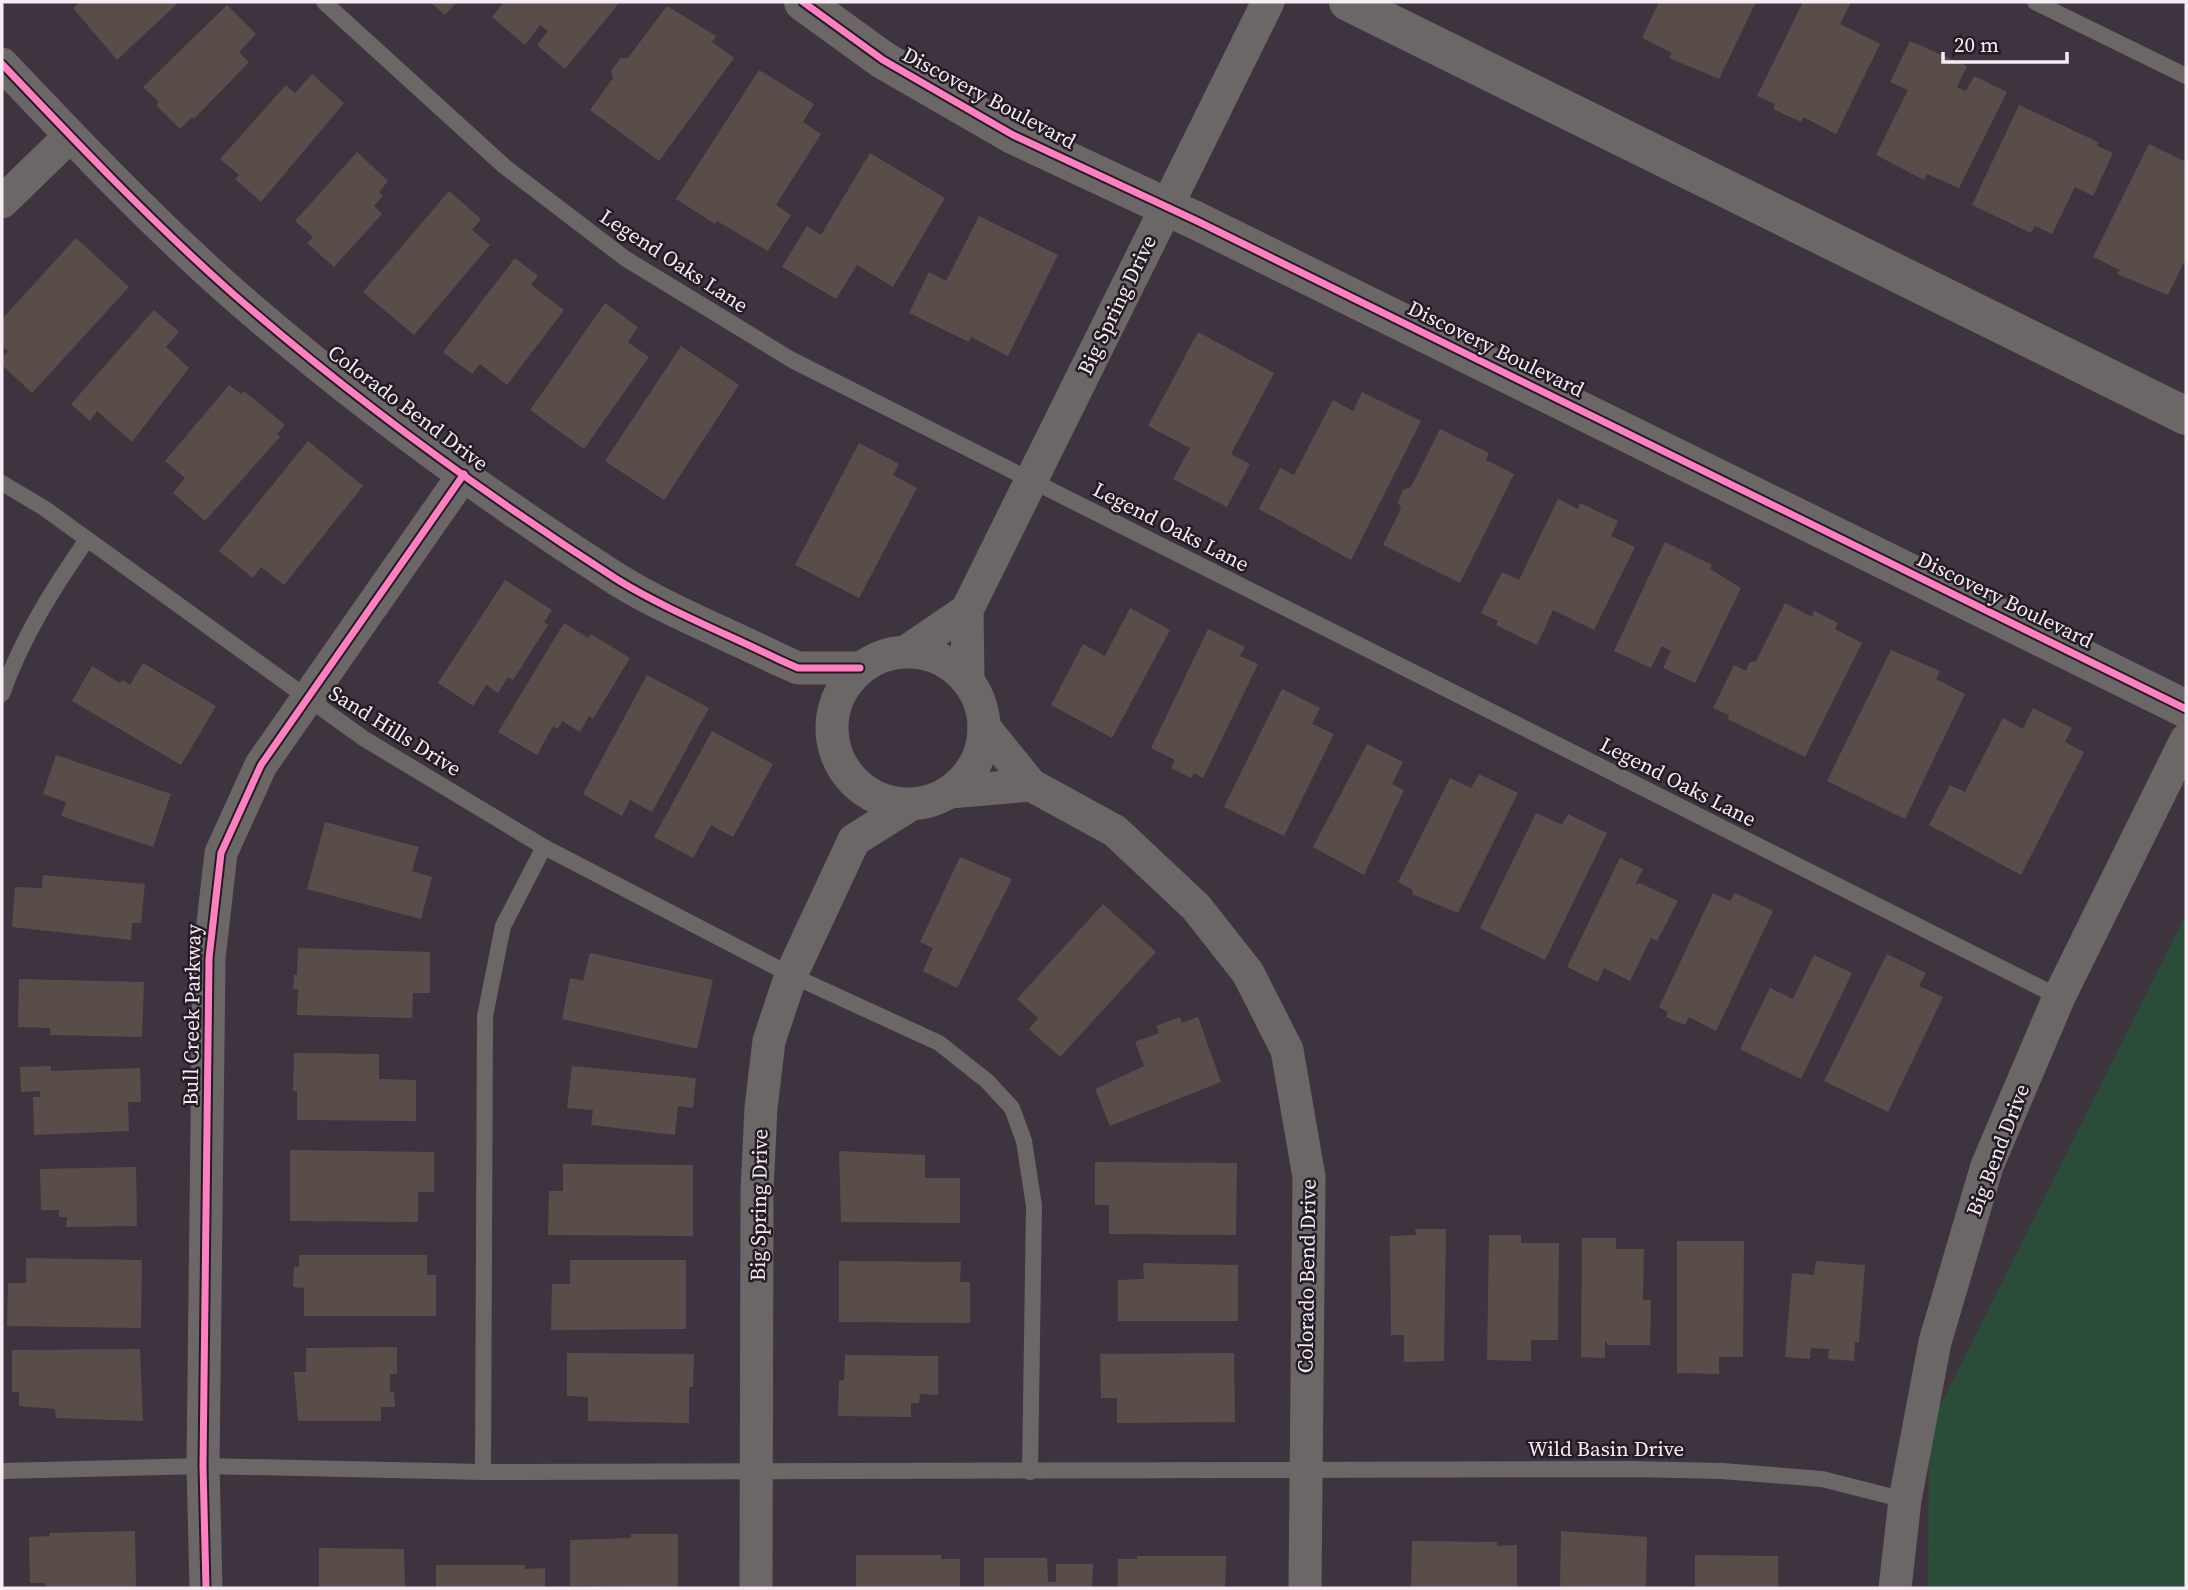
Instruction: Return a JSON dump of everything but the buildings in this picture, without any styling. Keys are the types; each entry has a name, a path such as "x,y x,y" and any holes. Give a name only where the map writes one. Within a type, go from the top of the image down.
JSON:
{"street":[{"name":"Discovery Boulevard","path":"803,2 883,60 1013,135 1166,206 2186,709"},
{"name":"Big Spring Drive","path":"968,680 967,610 1268,2"},
{"path":"1348,2 2186,416"},
{"name":"Colorado Bend Drive","path":"2,64 70,136 231,291 350,388 464,474 620,581 798,668 860,668"},
{"path":"2,202 70,136"},
{"name":"Bull Creek Parkway","path":"206,1588 203,1466 209,958 221,853 261,765 464,474"},
{"name":"Big Spring Drive","path":"907,651 967,610"},
{"path":"831,727 835,705 844,684 860,668 882,655 907,651 941,658 968,680 981,702 984,727 980,752 968,774 949,792"},
{"path":"798,668 831,727 854,840 910,805"},
{"name":"Colorado Bend Drive","path":"984,727 1031,785 1115,831 1196,907 1248,973 1287,1051 1309,1177 1304,1469 1306,1588"},
{"name":"Big Bend Drive","path":"1895,1588 1905,1500 1935,1342 1987,1166 2060,997 2186,740"},
{"path":"840,766 853,782 870,795 910,805 924,803 949,792 1031,785"},
{"name":"Big Spring Drive","path":"757,1588 761,1108 769,1041 791,975 854,840"}],"lane":[{"name":"Legend Oaks Lane","path":"324,2 503,166 626,259 792,360 2060,997"},
{"path":"2035,2 2186,76"},
{"name":"Sand Hills Drive","path":"2,483 44,508 86,541 363,738 544,847 791,975 939,1043 987,1081 1012,1108 1024,1141 1034,1206 1030,1472"},
{"path":"2,694 14,661 47,597 86,541"},
{"path":"483,1472 485,1016 503,926 544,847"},
{"name":"Wild Basin Drive","path":"2,1471 203,1466 483,1472 756,1469 1030,1472 1304,1469 1722,1471 1822,1479 1905,1500"}],"green space":[{"path":"2186,914 2186,1588 1928,1588 1929,1428"}],"cycle path":[{"path":"803,2 883,60 1013,135 1197,221 2186,709"},
{"path":"2,64 143,209 231,292 371,407 468,479 618,580 676,611 798,668 860,668"},
{"path":"206,1588 203,1466 209,958 221,853 261,765 464,474"}]}
